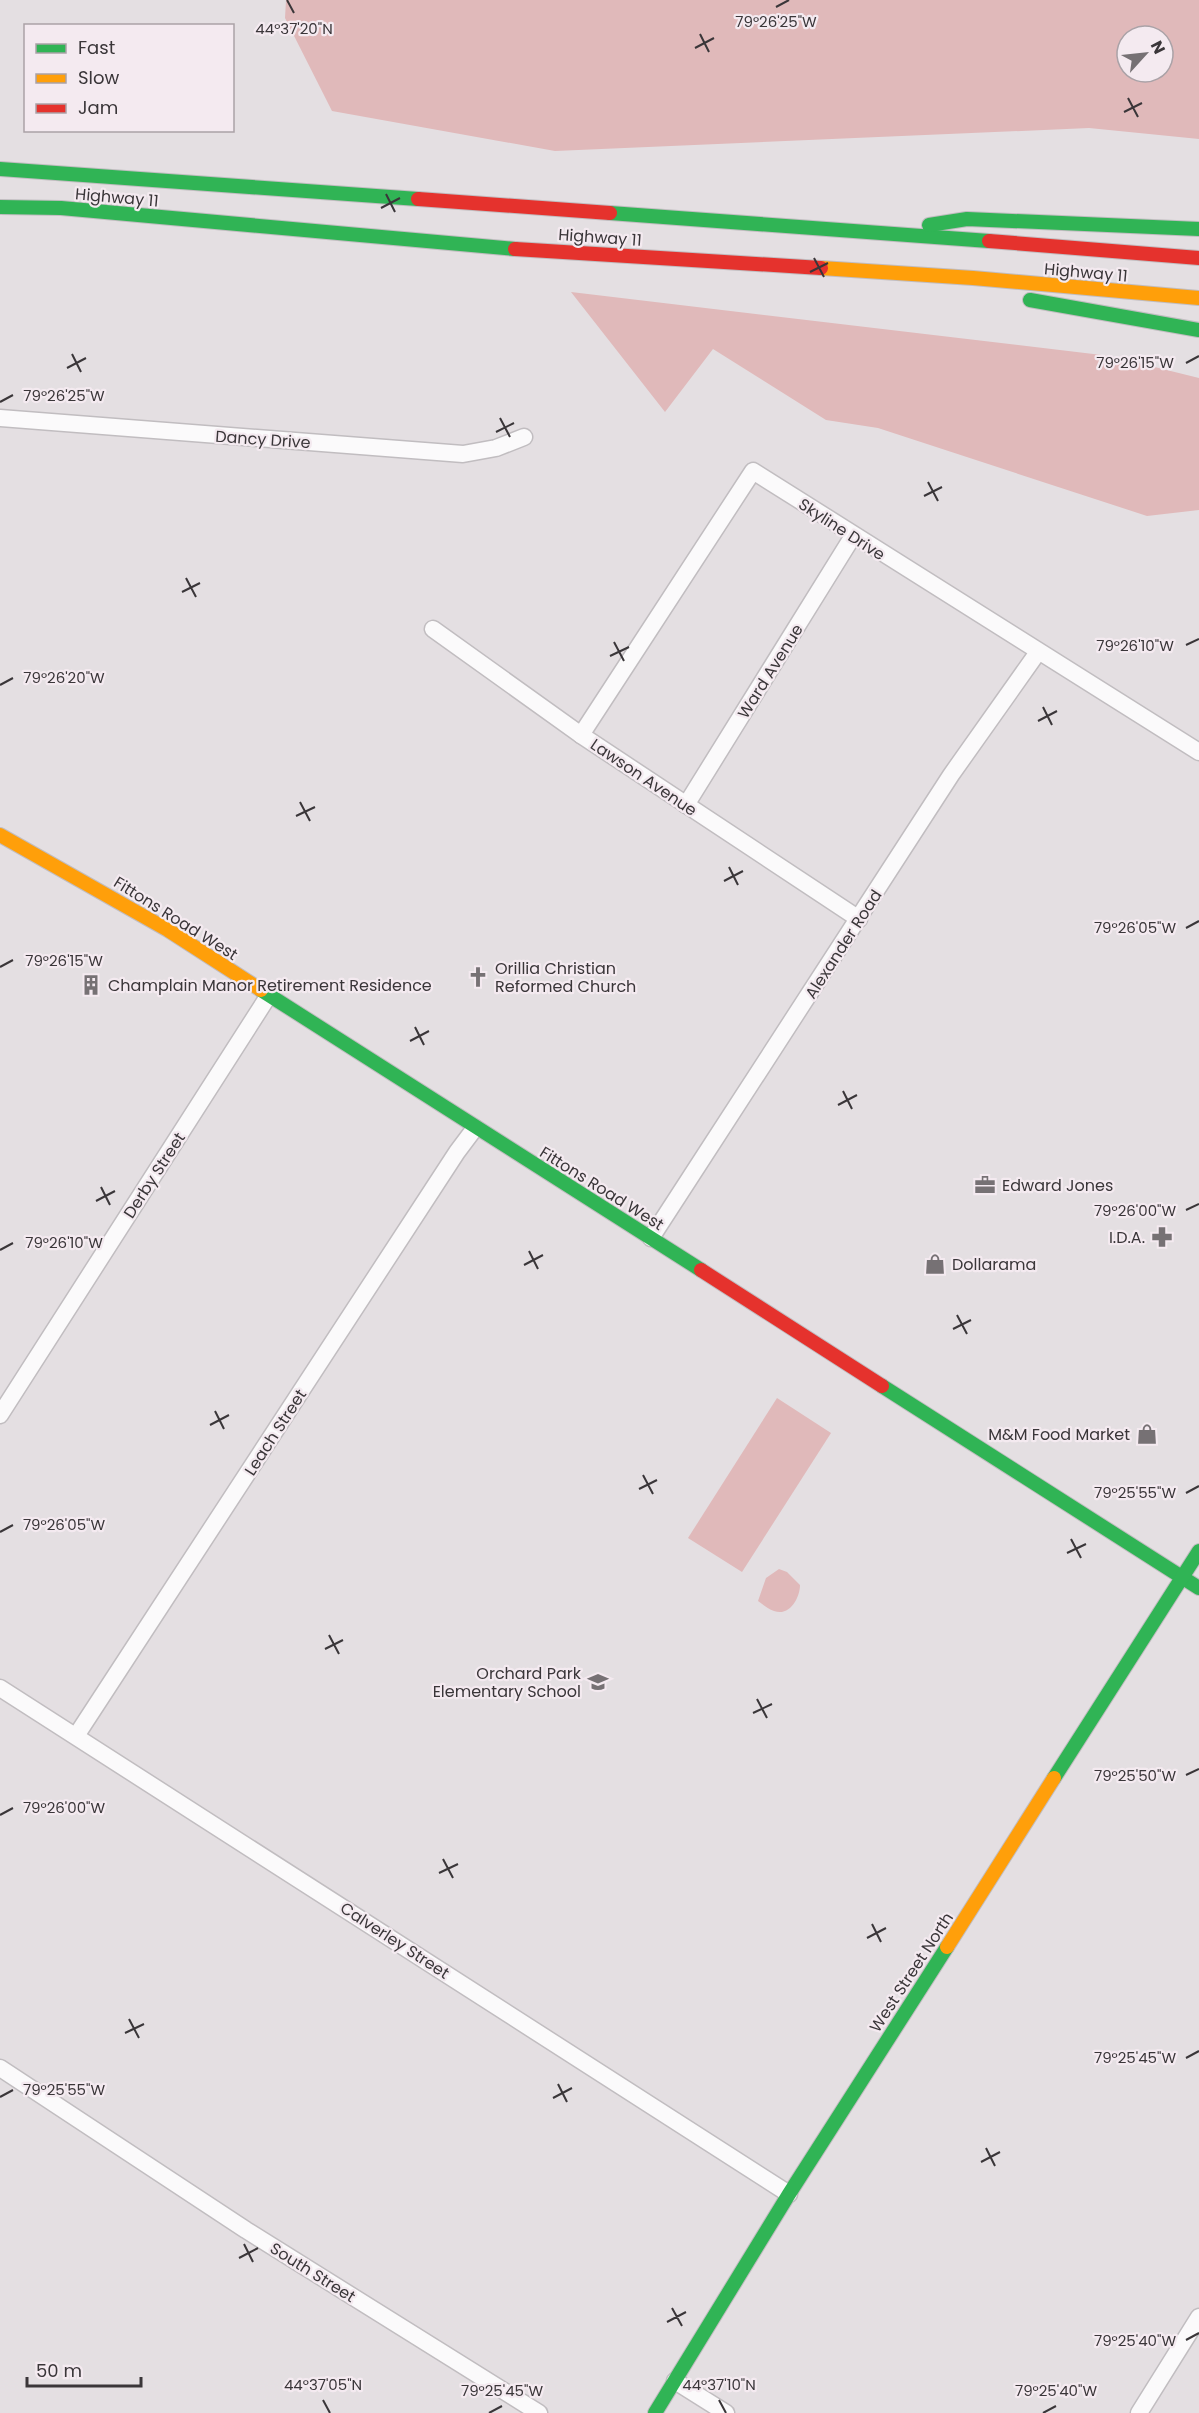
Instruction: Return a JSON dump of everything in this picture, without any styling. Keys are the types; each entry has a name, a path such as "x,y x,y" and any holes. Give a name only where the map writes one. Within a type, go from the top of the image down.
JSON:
{"main road":[{"name":"Highway 11","path":"0,169 1199,258"},
{"name":"Highway 11","path":"0,207 61,208 460,245 973,278 1199,298"},
{"path":"884,233 968,219 1199,229"},
{"path":"973,278 1011,297 1199,330"},
{"name":"Fittons Road West","path":"0,835 168,930 1199,1588"},
{"name":"West Street North","path":"655,2413 789,2194 1199,1551"}],"street":[{"name":"Dancy Drive","path":"0,418 463,454 496,448 524,437"},
{"name":"Skyline Drive","path":"581,735 753,471 1199,752"},
{"name":"Ward Avenue","path":"686,805 853,536"},
{"name":"Lawson Avenue","path":"433,628 581,735 859,920"},
{"name":"Alexander Road","path":"651,1238 951,776 1038,652"},
{"name":"Derby Street","path":"0,1415 268,995"},
{"name":"Leach Street","path":"76,1736 457,1152 475,1128"},
{"name":"Calverley Street","path":"0,1688 789,2194"},
{"name":"South Street","path":"1,2072 246,2230 538,2413"},
{"path":"1139,2413 1199,2317"},
{"path":"675,2381 726,2413"}],"shaded area":[{"path":"286,0 1199,0 1199,139 1089,128 555,151 332,111 285,18"},
{"path":"571,292 1110,356 1199,378 1199,510 1147,516 878,428 826,420 713,349 665,412"},
{"path":"777,1398 831,1433 742,1572 688,1538"},
{"path":"779,1569 787,1572 800,1585 793,1605 780,1612 758,1601 766,1578"}],"traffic: fast":[{"path":"0,169 418,199"},
{"path":"0,207 61,208 515,249"},
{"path":"610,213 989,241"},
{"path":"929,225 967,219 1199,229"},
{"path":"1030,300 1199,330"},
{"path":"261,990 701,1270"},
{"path":"882,1386 1199,1588"},
{"path":"1054,1778 1199,1551"},
{"path":"655,2413 789,2194 947,1947"}],"traffic: slow":[{"path":"821,268 973,278 1199,298"},
{"path":"0,835 168,930 261,990"},
{"path":"947,1947 1054,1778"}],"traffic: jam":[{"path":"418,199 610,213"},
{"path":"989,241 1199,258"},
{"path":"515,249 821,268"},
{"path":"701,1270 882,1386"}],"place":[{"name":"Orillia Christian Reformed Church","path":"478,977"},
{"name":"Champlain Manor Retirement Residence","path":"91,985"},
{"name":"Edward Jones","path":"985,1185"},
{"name":"I.D.A.","path":"1162,1237"},
{"name":"Dollarama","path":"935,1264"},
{"name":"M&M Food Market","path":"1147,1434"},
{"name":"Orchard Park Elementary School","path":"598,1682"}]}
